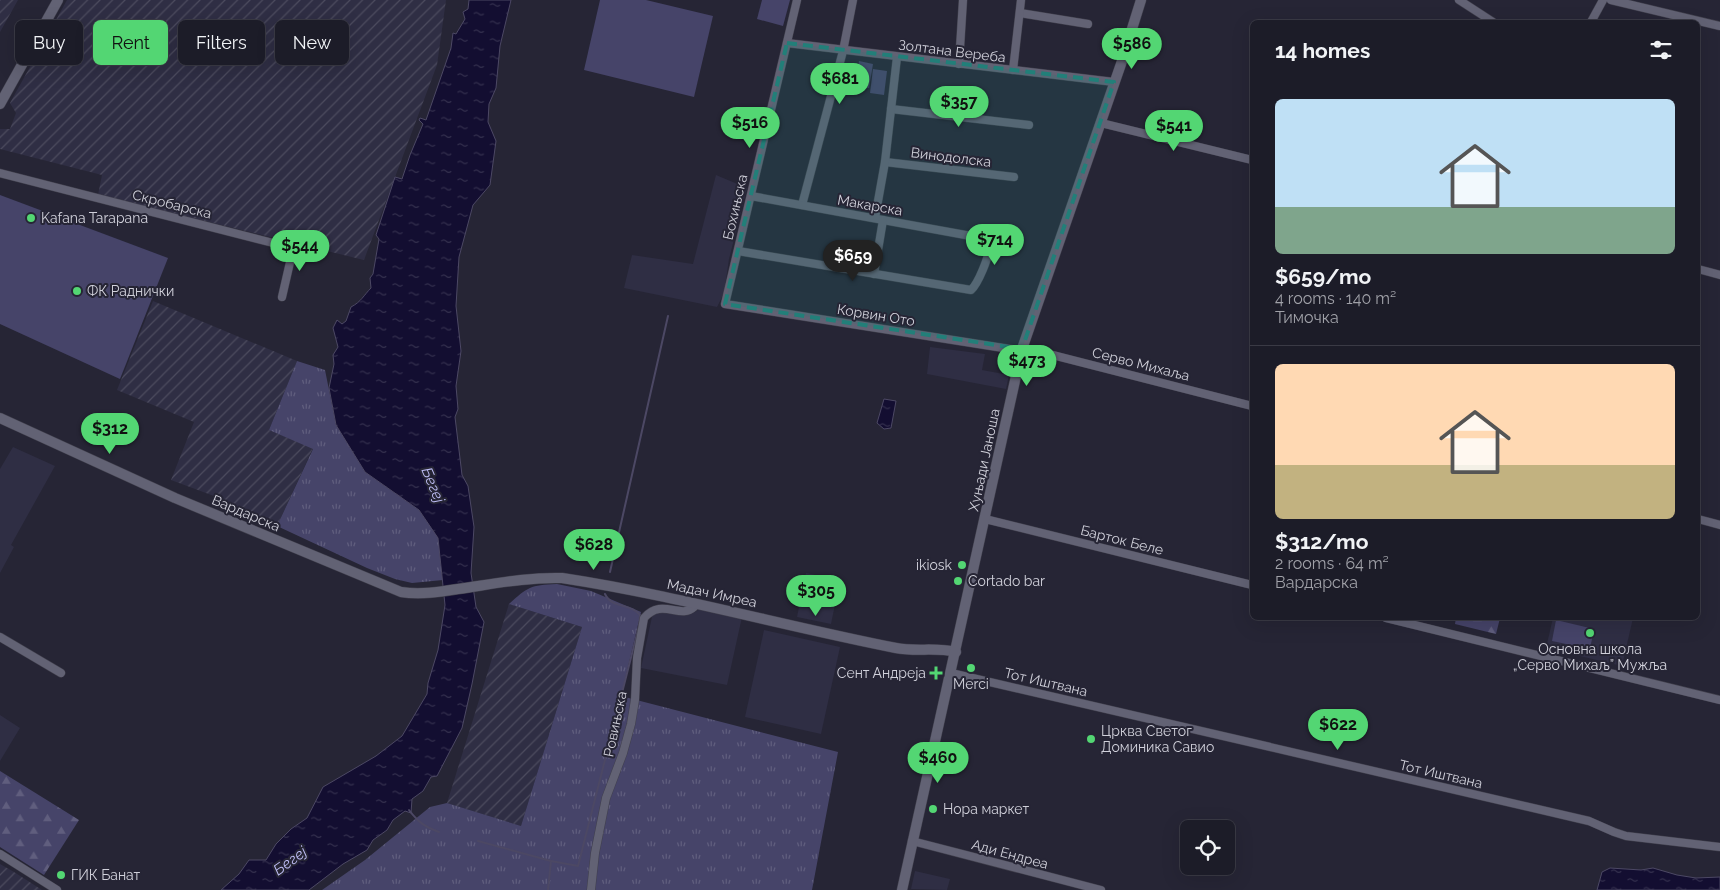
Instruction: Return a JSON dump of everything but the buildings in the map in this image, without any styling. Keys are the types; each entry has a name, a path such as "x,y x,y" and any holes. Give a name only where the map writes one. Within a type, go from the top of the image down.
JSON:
{"street":[{"path":"0,104 58,0"},
{"name":"Бохињска","path":"725,304 797,0"},
{"path":"802,205 843,51 853,0"},
{"path":"959,64 960,0"},
{"path":"1013,70 1021,0"},
{"name":"Хуњади Јаноша","path":"902,890 1022,349 1101,122 1141,0"},
{"path":"1459,0 1490,20"},
{"path":"1592,20 1603,0"},
{"path":"1611,0 1695,20"},
{"path":"1020,13 1088,24"},
{"path":"1700,21 1720,26"},
{"name":"Золтана Вереба","path":"787,43 1114,82"},
{"path":"738,251 874,274 897,57"},
{"path":"891,109 1029,125"},
{"path":"1101,122 1250,159"},
{"name":"Винодолска","path":"885,162 1014,177"},
{"name":"Скробарска","path":"0,173 281,245 292,258 282,297"},
{"name":"Макарска","path":"751,196 985,239 988,244 989,250 977,284 972,290 874,274"},
{"path":"1700,270 1720,275"},
{"name":"Корвин Ото","path":"725,304 1016,350 1022,349"},
{"name":"Серво Михаља","path":"1022,349 1033,350 1250,405"},
{"name":"Вардарска","path":"0,418 176,498 390,589 411,594 433,593 490,584"},
{"name":"Барток Беле","path":"985,519 1250,585"},
{"path":"1700,520 1720,525"},
{"name":"Мадач Имреа","path":"490,584 529,579 562,578 695,604 900,649 956,652"},
{"name":"Ровињска","path":"591,890 595,853 606,798 623,753 631,724 644,618 654,610 661,608 685,611 691,610 695,604"},
{"path":"1394,620 1720,700"},
{"path":"0,637 61,673"},
{"name":"Тот Иштвана","path":"951,673 1589,822 1620,834 1720,847"},
{"name":"Ади Ендреа","path":"912,842 1101,890"},
{"path":"0,854 57,890"}],"highlighted area":[{"path":"787,43 1114,82 1022,349 725,304"}],"shaded area":[{"path":"0,0 18,0 0,32"},
{"path":"67,0 446,0 437,65 364,260 98,195 102,175 0,149 0,129 10,129 16,113 10,103 31,65 83,65 83,20 56,20"},
{"path":"716,175 747,188 729,259 724,293 717,307 624,288 632,255 693,264"},
{"path":"153,301 297,361 269,430 313,448 277,526 219,504 222,499 171,480 194,422 117,390"},
{"path":"930,347 985,354 982,370 1009,375 1006,389 927,374"},
{"path":"13,447 55,466 11,545 14,547 0,573 0,469"},
{"path":"806,573 840,580 831,624 797,617"},
{"path":"509,604 582,627 521,826 447,803"},
{"path":"702,607 742,617 727,685 641,668 653,612 688,613 695,612"},
{"name":"Основна школа „Серво Михаљ” Мужља","path":"1553,620 1633,620 1622,666 1546,648"},
{"path":"764,630 840,647 821,734 745,717"},
{"path":"0,715 20,728 0,761"},
{"path":"0,864 14,872 42,890 0,890"},
{"path":"915,871 950,879 947,890 911,889"}],"green space":[{"path":"600,0 646,0 713,16 694,97 584,70"},
{"path":"762,0 790,0 783,26 757,19"},
{"path":"859,61 873,64 869,88 855,86"},
{"path":"873,69 887,71 884,95 870,93"},
{"name":"ФК Раднички","path":"0,195 168,258 120,379 0,324"},
{"path":"297,361 325,370 336,425 365,472 419,510 438,537 443,580 412,583 395,579 277,526 313,449 269,430"},
{"path":"557,584 591,591 641,612 621,696 838,752 812,890 322,890 365,860 430,807 447,803 521,826 582,627 509,604 530,588"},
{"path":"1456,620 1500,620 1496,634 1455,624"},
{"path":"1556,620 1594,629 1590,649 1552,641"},
{"path":"0,771 79,820 44,875 0,847"}],"water":[{"name":"Бегеј","path":"469,0 511,0 500,46 496,88 489,104 488,122 496,141 490,185 473,205 459,257 456,306 461,351 456,386 458,409 455,417 462,475 468,486 474,527 471,573 476,607 484,622 462,728 437,776 431,777 423,791 412,799 411,813 405,811 393,820 387,830 373,840 367,850 343,864 309,890 221,890 239,874 249,860 266,860 276,844 291,829 307,818 323,787 376,756 402,736 427,694 428,683 438,650 445,605 438,538 419,510 365,472 336,425 329,388 334,364 333,355 338,347 333,328 337,320 342,324 346,321 351,307 360,301 371,288 370,278 373,274 379,239 376,235 395,177 402,179 423,124 419,120 420,118 426,120 451,48 453,33 456,34 465,19 463,12 468,9"},
{"path":"884,399 896,401 891,428 884,429 877,423"},
{"path":"1610,868 1641,870 1653,868 1696,878 1720,877 1720,890 1597,890 1602,872"}],"waterway":[{"path":"610,572 668,316"},
{"path":"551,861 578,866 639,626 640,615 636,611 612,602 605,594"},
{"path":"409,810 422,824 439,832"},
{"path":"478,841 551,861 548,890"}],"place":[{"name":"Kafana Tarapana","path":"31,218"},
{"name":"ФК Раднички","path":"77,291"},
{"name":"ikiosk","path":"962,565"},
{"name":"Cortado bar","path":"958,581"},
{"name":"Основна школа „Серво Михаљ” Мужља","path":"1590,633"},
{"name":"Merci","path":"971,668"},
{"name":"Сент Андреја","path":"936,673"},
{"name":"Црква Светог Доминика Савио","path":"1091,739"},
{"name":"Нора маркет","path":"933,809"},
{"name":"ГИК Банат","path":"61,875"}]}
